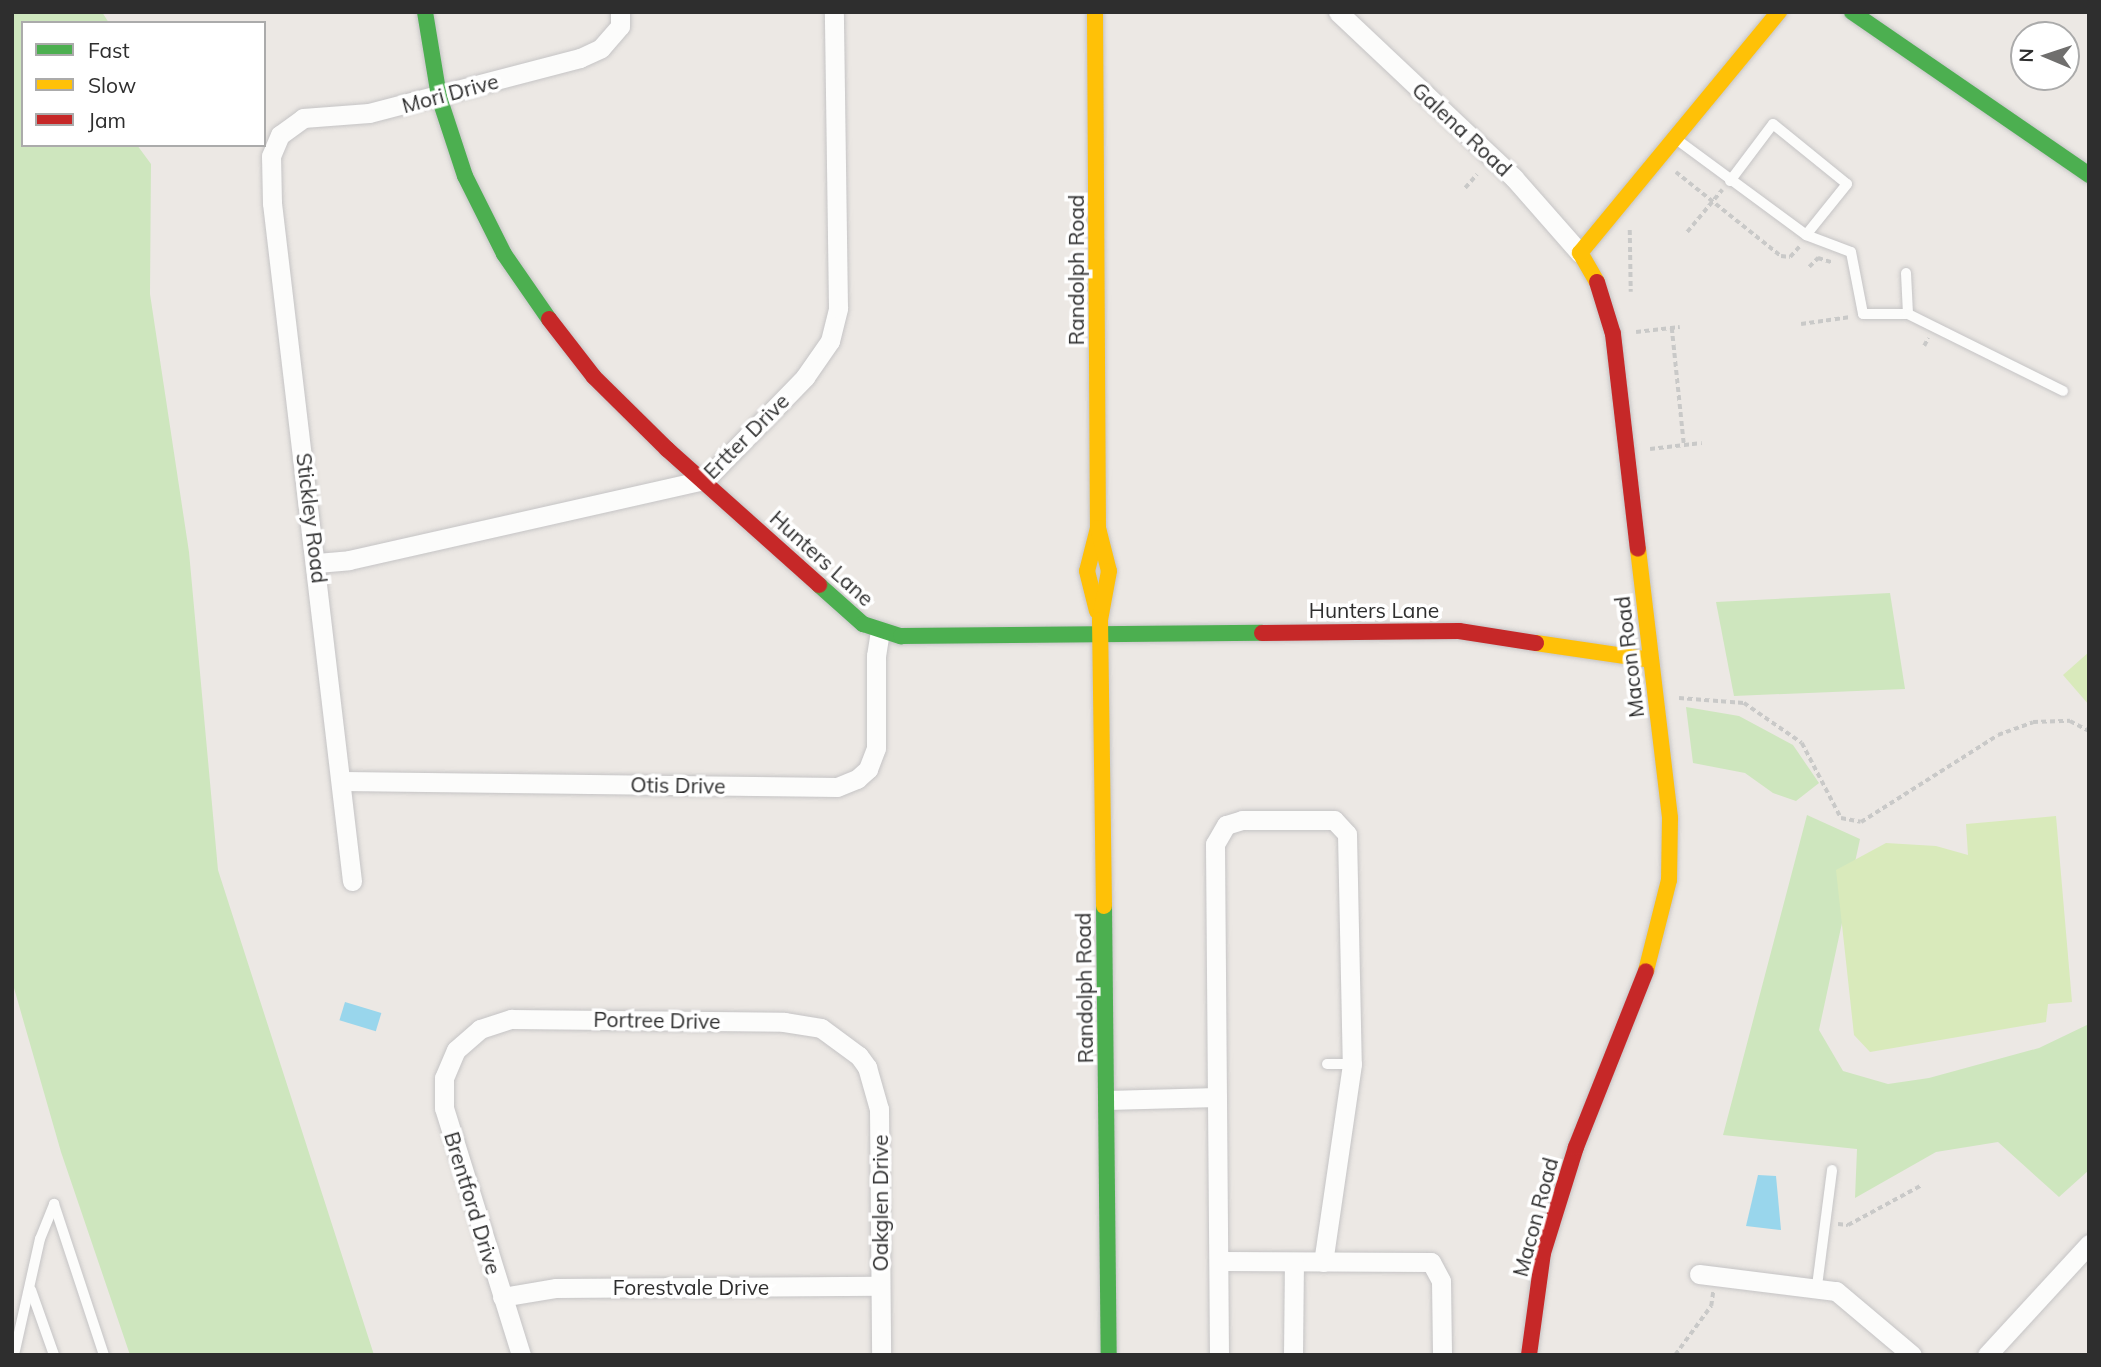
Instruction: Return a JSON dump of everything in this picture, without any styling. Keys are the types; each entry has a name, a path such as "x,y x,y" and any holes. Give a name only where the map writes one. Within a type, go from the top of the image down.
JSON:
{"street":[{"name":"Hunters Lane","path":"425,12 439,97 466,176 504,254 533,298 594,377 863,624 901,636 1100,628 1459,631 1651,660"},
{"name":"Mori Drive","path":"271,156 280,135 303,118 369,113 439,97 601,48 620,26 620,12"},
{"name":"Ertter Drive","path":"317,563 349,560 705,480 805,377 830,341 838,308 834,12"},
{"name":"Randolph Road","path":"1095,12 1098,528 1087,571 1100,628 1109,1355"},
{"name":"Galena Road","path":"1338,12 1514,178 1580,253"},
{"path":"1580,253 1779,12"},
{"path":"1852,12 2089,176"},
{"name":"Stickley Road","path":"271,156 272,203 343,781 352,881"},
{"name":"Macon Road","path":"1530,1355 1543,1253 1576,1147 1649,963 1669,880 1670,818 1613,334 1598,284 1580,253"},
{"name":"Otis Drive","path":"343,781 837,787 868,769 876,748 876,656 880,631"},
{"path":"1219,1355 1221,1261 1214,844 1226,825 1242,820 1334,820 1347,834 1352,1063 1323,1262"},
{"name":"Portree Drive","path":"456,1050 480,1028 511,1019 783,1022 821,1028 859,1056"},
{"name":"Brentford Drive","path":"456,1050 444,1078 444,1108 521,1355"},
{"name":"Oakglen Drive","path":"859,1056 867,1067 879,1109 881,1355"},
{"path":"1107,1100 1217,1097"},
{"path":"1987,1355 2089,1244"},
{"path":"1221,1261 1431,1262 1441,1282 1442,1355"},
{"path":"1293,1355 1294,1262"},
{"path":"1707,1275 1818,1286 1851,1299 1912,1355"},
{"name":"Forestvale Drive","path":"502,1297 544,1289 880,1286"}],"lane":[{"path":"1730,181 1773,124 1847,184 1803,240"},
{"path":"1675,139 1803,240 1851,252 1863,314 1909,314 2063,391"},
{"path":"1906,273 1909,314"},
{"path":"1326,1064 1352,1063"},
{"path":"1818,1286 1832,1170"},
{"path":"14,1355 31,1289 40,1239 54,1204 104,1355"},
{"path":"31,1289 54,1355"}],"path":[{"path":"1398,12 1406,12"},
{"path":"1676,172 1781,256 1790,257 1803,240"},
{"path":"1465,188 1477,174"},
{"path":"1687,232 1711,202"},
{"path":"1630,230 1631,292"},
{"path":"1809,267 1818,258 1831,262"},
{"path":"1801,324 1836,321"},
{"path":"1636,332 1680,327"},
{"path":"1672,328 1684,445"},
{"path":"1650,449 1702,443"},
{"path":"1679,698 1744,703 1802,743 1842,818 1861,822 1998,735 2033,722 2070,721 2089,731"},
{"path":"1825,1223 1848,1225 1922,1185"},
{"path":"1675,1355 1711,1307 1707,1275"}],"green space":[{"path":"12,12 102,12 108,21 21,21 21,147 138,147 151,164 150,294 189,552 218,870 374,1355 130,1355 61,1152 12,981"},
{"path":"1890,593 1905,689 1734,696 1716,602"},
{"path":"2089,652 2089,705 2063,675"},
{"path":"1686,707 1739,716 1793,745 1819,783 1796,801 1773,793 1745,773 1693,763"},
{"path":"1807,815 1860,839 1819,1030 1843,1071 1888,1084 1929,1078 2039,1048 2089,1024 2089,1170 2059,1197 1998,1142 1936,1152 1855,1198 1857,1149 1723,1135"},
{"path":"2056,816 2072,1002 2048,1004 2046,1022 1870,1052 1854,1035 1836,870 1886,843 1936,846 1968,855 1966,824"}],"water":[{"path":"345,1002 381,1013 376,1031 339,1020"},
{"path":"1758,1175 1776,1176 1781,1230 1746,1226"}],"traffic: fast":[{"path":"425,12 439,97 465,176 504,254 549,319"},
{"path":"1852,12 2089,175"},
{"path":"819,585 863,624 901,636 1262,633"},
{"path":"1104,906 1109,1355"}],"traffic: slow":[{"path":"1095,12 1098,528 1087,571 1097,611"},
{"path":"1597,282 1580,253 1779,12"},
{"path":"1098,528 1109,571 1100,620 1104,906"},
{"path":"1638,549 1670,818 1669,880 1646,971"},
{"path":"1536,643 1651,660"}],"traffic: jam":[{"path":"1597,282 1613,334 1638,549"},
{"path":"549,319 594,377 667,449 819,585"},
{"path":"1262,633 1459,631 1536,643"},
{"path":"1529,1355 1543,1253 1576,1147 1646,971"}]}
